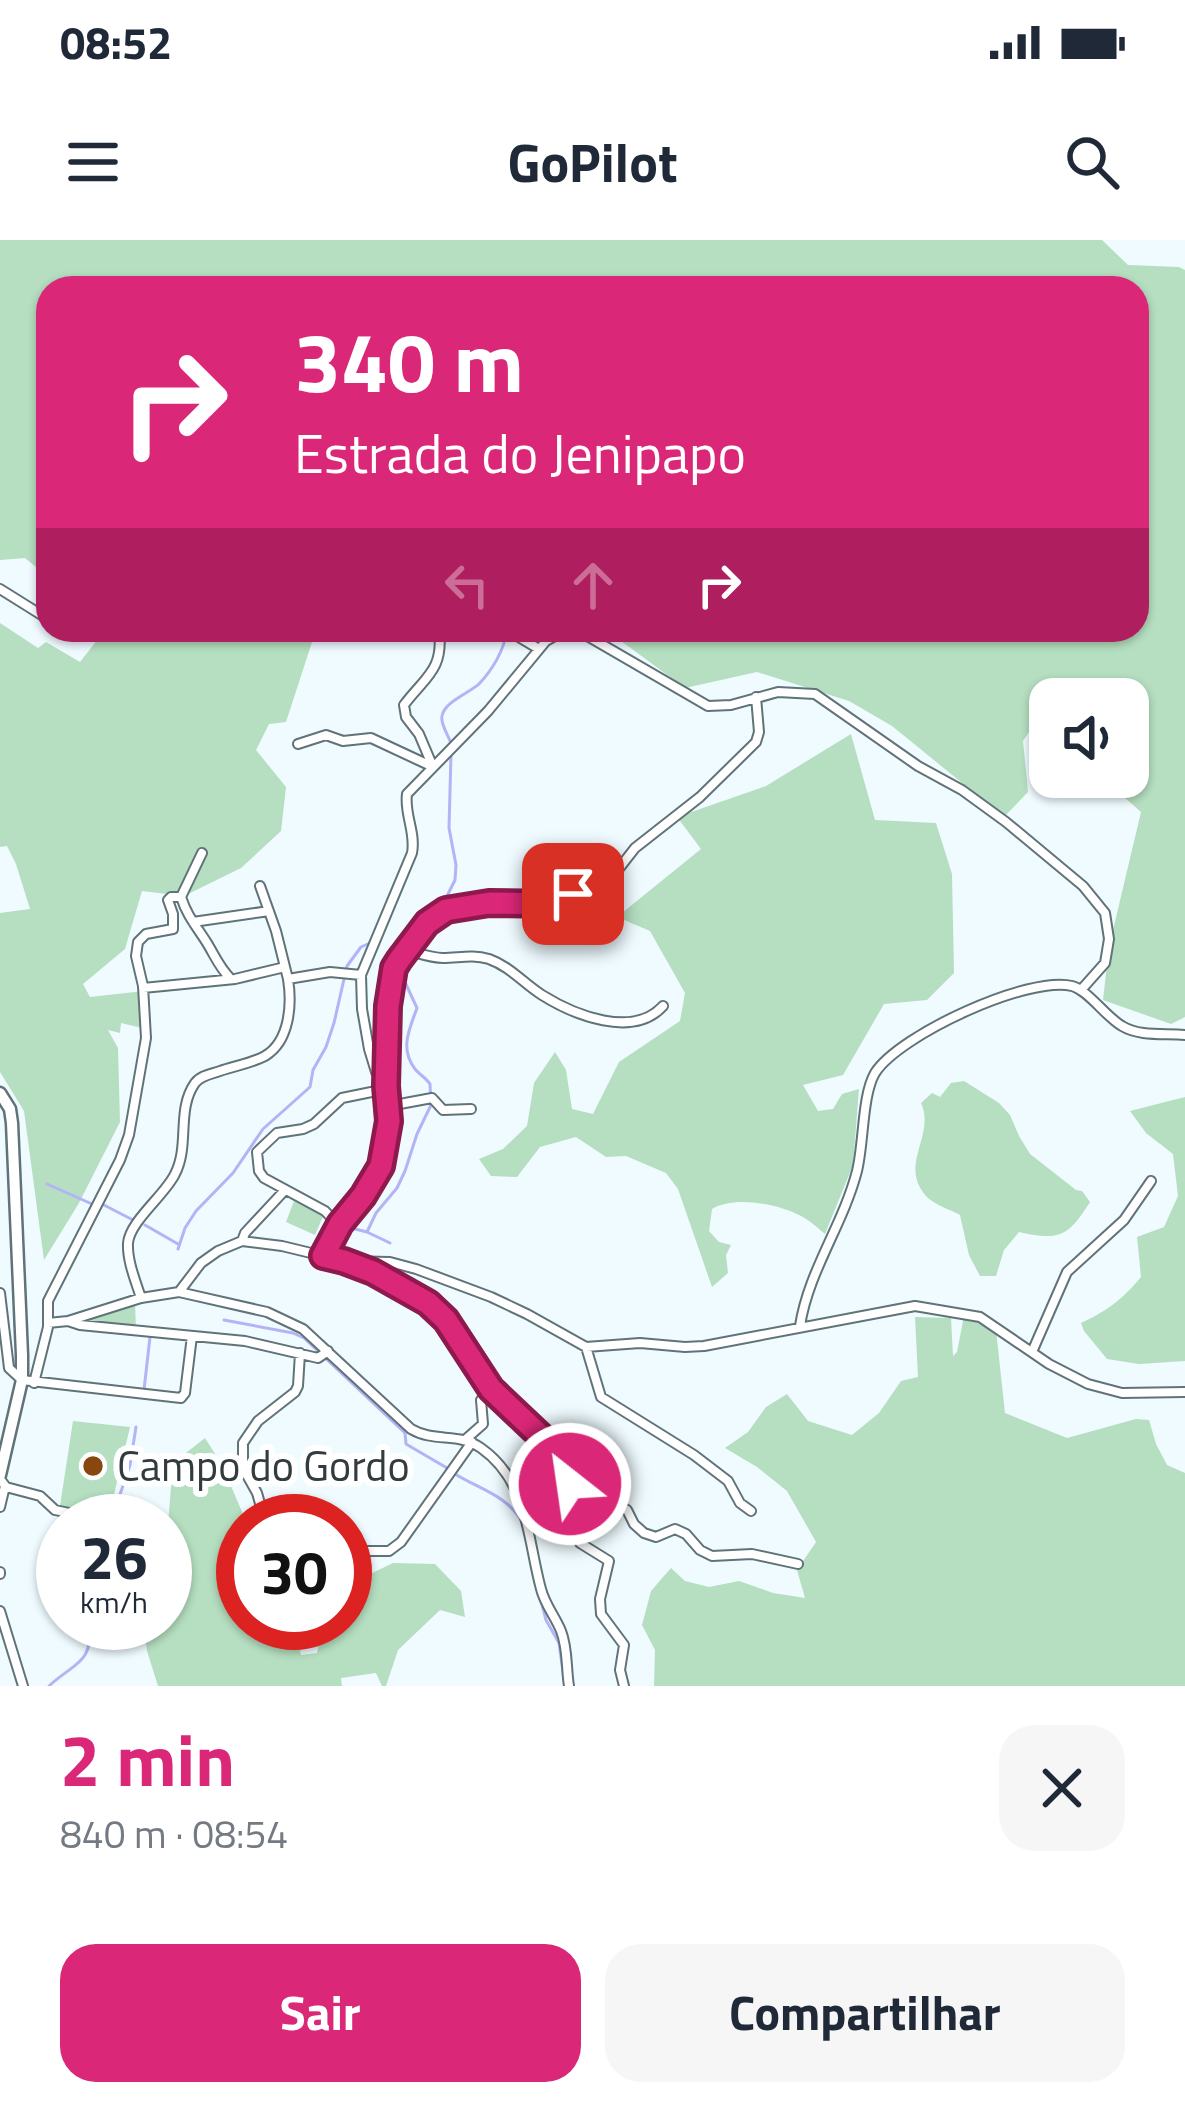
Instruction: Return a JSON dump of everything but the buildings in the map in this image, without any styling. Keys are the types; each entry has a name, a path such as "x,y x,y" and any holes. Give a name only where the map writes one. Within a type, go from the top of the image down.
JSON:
{"main road":[{"path":"0,1093 12,1123 28,1381 2,1480"}],"street":[{"path":"0,589 36,612"},
{"path":"432,767 404,705 431,674 440,642"},
{"path":"527,642 539,649"},
{"path":"386,1087 368,1049 361,975 414,845 406,794 547,642"},
{"path":"598,642 708,706 791,691 815,694 980,802 1084,886 1105,913 1109,939 1105,962 1081,990"},
{"path":"323,1256 379,1171 388,1137 389,994 394,968 406,950 427,923 446,910 489,903 559,904 617,871 635,848 706,792 756,742 760,732 756,697"},
{"path":"298,744 326,735 343,741 371,738 432,767"},
{"path":"202,853 181,898 191,922 232,979"},
{"path":"141,1298 129,1239 178,1169 184,1111 195,1083 260,1058 274,1048 286,1024 291,996 288,979 260,886"},
{"path":"28,1381 48,1323 48,1301 129,1135 146,1038 137,942 146,934 173,929 168,899 181,898"},
{"path":"191,922 269,911"},
{"path":"406,950 444,958 486,958 506,966 543,996 604,1021 648,1018 663,1006"},
{"path":"143,988 285,968"},
{"path":"288,979 330,972 361,975"},
{"path":"800,1326 807,1292 856,1175 871,1081 882,1064 930,1027 1023,991 1056,985 1081,990 1107,1016 1131,1031 1185,1035"},
{"path":"339,1226 325,1211 262,1174 258,1149 279,1132 314,1124 342,1098 386,1087"},
{"path":"389,1106 432,1098 441,1109 471,1108"},
{"path":"1032,1352 1067,1272 1124,1220 1151,1181"},
{"path":"242,1241 285,1190"},
{"path":"179,1292 202,1263 242,1241 344,1261 390,1280 436,1310 491,1389 571,1469 569,1507 581,1546 609,1561 600,1610 624,1645 620,1670 625,1686"},
{"path":"344,1261 390,1262 416,1269 491,1297 586,1347 640,1342 695,1347 923,1307 980,1317 1088,1384 1115,1391 1185,1393"},
{"path":"75,1321 141,1298 179,1292 281,1317 304,1329 411,1429 430,1438 469,1441 501,1465 519,1493 544,1599 561,1632 569,1686"},
{"path":"0,1293 9,1368 28,1381 181,1398 192,1336"},
{"path":"48,1323 75,1321 244,1341 318,1358 328,1351"},
{"path":"586,1347 601,1397 694,1455 728,1481 740,1503 751,1511"},
{"path":"257,1494 243,1468 243,1443 258,1421 295,1392 300,1353"},
{"path":"372,1551 389,1551 401,1543 483,1424 481,1400 491,1389"},
{"path":"0,1507 2,1480 36,1495"},
{"path":"570,1484 622,1507 644,1533 656,1537 670,1529 681,1531 707,1555 752,1554 797,1564"},
{"path":"0,1611 23,1686"}],"green space":[{"path":"0,240 1102,240 1128,265 1179,267 1185,270 1185,1017 1171,1024 1103,1000 1109,947 1141,812 1125,798 1149,798 1149,678 1029,678 1029,732 1023,741 1028,792 1004,817 892,726 849,701 757,672 685,688 622,642 1149,642 1149,276 36,276 36,567 25,558 0,560"},
{"path":"0,623 38,648 46,642 80,662 96,642 312,642 286,722 269,724 256,750 286,787 281,831 241,868 184,896 142,891 125,949 83,984 90,997 144,991 142,1028 121,1023 120,1033 108,1030 118,1048 120,1122 44,1260 24,1111 0,1072 0,913 30,909 16,864 7,846 0,847"},
{"path":"851,734 875,820 936,823 952,874 954,973 927,1000 884,1004 843,1075 803,1085 818,1111 833,1109 842,1094 859,1089 853,1165 825,1234 801,1216 769,1205 744,1202 712,1209 709,1231 719,1242 731,1245 726,1255 728,1273 712,1287 678,1189 666,1173 626,1156 606,1157 576,1137 540,1147 517,1177 491,1176 479,1159 503,1149 527,1126 534,1083 555,1052 566,1070 572,1109 593,1114 619,1062 680,1021 685,993 650,931 617,917 701,849 677,817 766,786"},
{"path":"964,1081 999,1103 1030,1154 1090,1202 1061,1234 1019,1232 1004,1250 996,1276 980,1276 969,1255 960,1215 926,1196 916,1173 924,1127 921,1103 932,1093 940,1097 951,1083"},
{"path":"1185,1097 1185,1361 1139,1364 1107,1359 1081,1323 1114,1304 1141,1277 1137,1237 1164,1227 1178,1196 1173,1154 1146,1133 1130,1111"},
{"path":"294,1201 324,1214 315,1235 286,1222"},
{"path":"135,1302 136,1330 80,1325 78,1317"},
{"path":"964,1316 996,1330 1005,1413 1067,1438 1136,1419 1149,1420 1167,1465 1185,1473 1185,1686 654,1686 655,1650 642,1625 651,1591 671,1568 685,1581 709,1587 739,1581 805,1598 797,1570 816,1542 787,1491 725,1448 748,1432 766,1407 787,1394 808,1421 852,1435 879,1413 901,1381 918,1377 915,1317 951,1318 953,1356"},
{"name":"Campo do Gordo","path":"73,1421 130,1427 114,1494 62,1494"},
{"path":"205,1438 234,1494 216,1494 216,1650 300,1650 301,1655 318,1650 372,1650 372,1573 393,1563 435,1564 461,1591 465,1617 440,1610 398,1650 386,1686 376,1673 341,1678 342,1686 158,1686 147,1650 192,1650 192,1494 170,1494 173,1463"}],"waterway":[{"path":"451,744 442,723 444,711 484,678 504,642"},
{"path":"396,957 395,949 425,908 447,896 455,880 449,828 451,754"},
{"path":"178,1249 196,1211 233,1173 263,1129 310,1087 334,1023 347,966 370,943"},
{"path":"367,1232 397,1188 431,1105 430,1084 408,1053 407,1038 417,1008 398,967"},
{"path":"47,1184 92,1204"},
{"path":"102,1204 133,1220"},
{"path":"145,1225 178,1244"},
{"path":"347,1227 390,1243"},
{"path":"224,1320 304,1338 405,1433 406,1444 447,1468"},
{"path":"144,1390 150,1337"},
{"path":"120,1494 136,1427"},
{"path":"455,1474 501,1499 523,1523"},
{"path":"540,1597 559,1643 565,1686"},
{"path":"49,1686 87,1650"}],"place":[{"name":"Campo do Gordo","path":"93,1466"}],"route":[{"path":"570,1484 566,1460 491,1389 436,1310 390,1280 323,1256 381,1166 389,1121 388,1006 399,960 427,923 446,910 489,903 556,904 573,894"}]}
